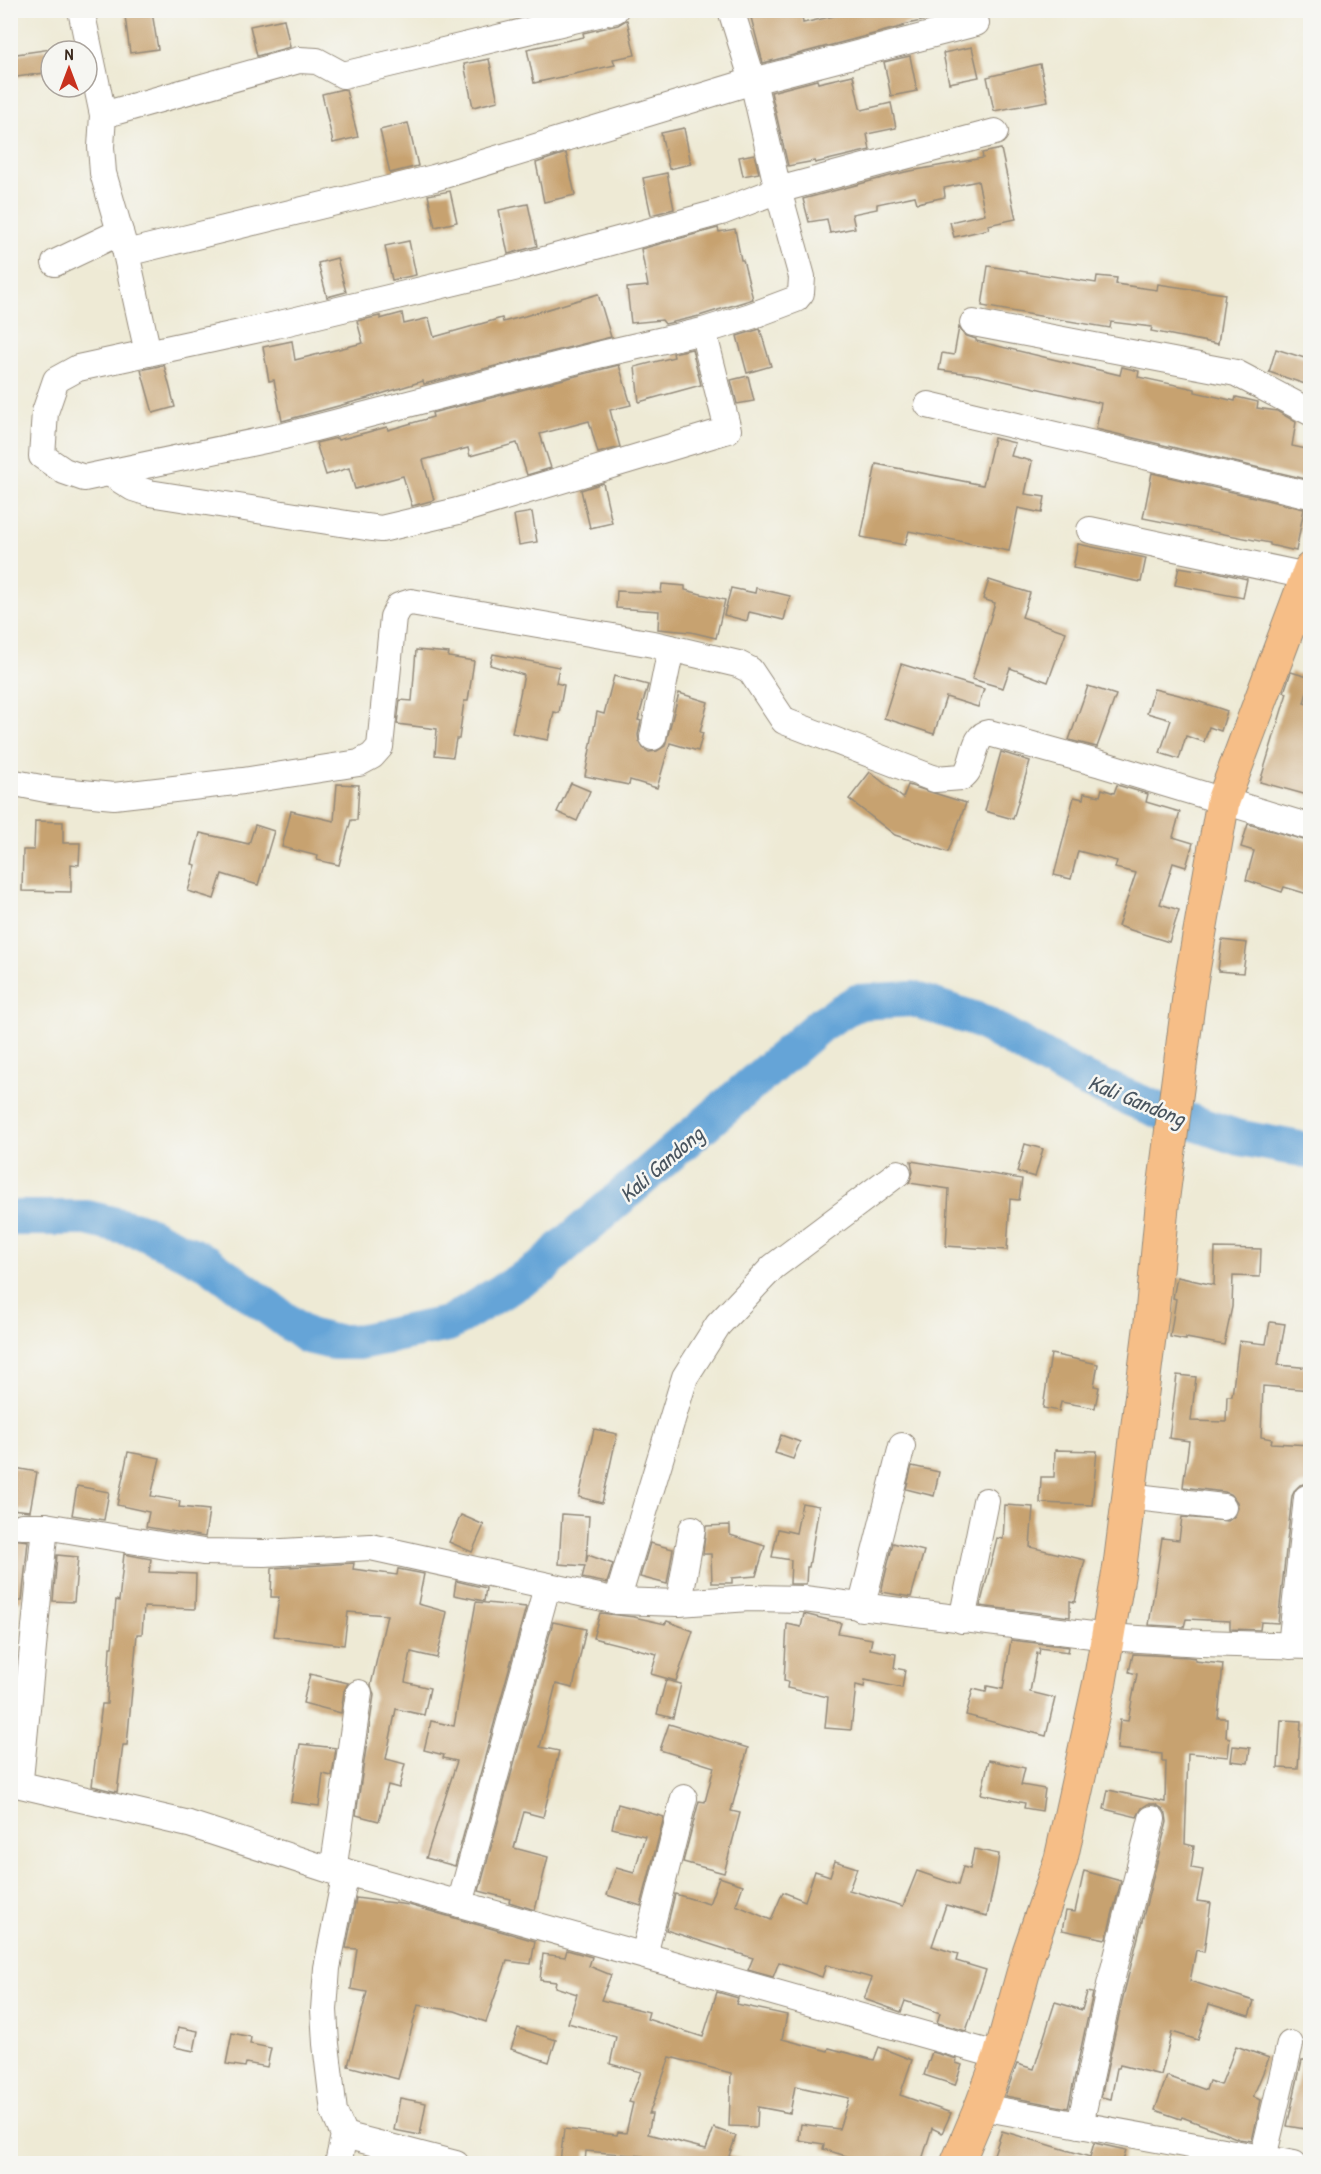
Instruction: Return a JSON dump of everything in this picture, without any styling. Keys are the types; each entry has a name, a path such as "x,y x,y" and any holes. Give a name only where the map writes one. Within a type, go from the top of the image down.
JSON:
{"main road":[{"path":"957,2163 1000,2056 1029,1952 1061,1859 1108,1637 1152,1314 1165,1179 1191,982 1223,801 1309,572"}],"street":[{"path":"103,115 299,60 317,61 343,75 615,10"},
{"path":"730,10 753,81 778,190 802,277 801,293 796,299 703,331 602,354 284,436 109,473 84,478 64,471 42,456 45,412 56,380 78,368 259,329 522,266 721,212 778,190 995,132"},
{"path":"87,12 103,115 101,147 103,173 123,243 148,353"},
{"path":"55,263 123,243 434,178 753,81 976,23"},
{"path":"974,323 1236,373 1311,412"},
{"path":"109,473 133,488 149,493 381,529 458,511 728,430 703,331"},
{"path":"928,405 1311,495"},
{"path":"1090,530 1309,572"},
{"path":"10,782 51,790 114,796 243,781 359,763 372,756 380,747 393,617 399,606 411,602 671,648 738,664 750,670 784,721 935,779 962,777 968,770 980,737 989,733 1311,827"},
{"path":"653,737 671,648"},
{"path":"617,1601 685,1377 718,1325 773,1267 898,1173"},
{"path":"861,1608 902,1446"},
{"path":"1128,1496 1223,1507"},
{"path":"1000,2056 339,1871 189,1824 21,1785 33,1526 203,1552 265,1553 371,1547 617,1601 679,1603 749,1598 804,1599 861,1608 1108,1637 1301,1646 1307,1498"},
{"path":"962,1620 986,1501"},
{"path":"679,1603 692,1529"},
{"path":"460,1904 547,1587"},
{"path":"338,2163 344,2135 334,2112 324,2010 359,1693"},
{"path":"644,1955 684,1798"},
{"path":"1080,2125 1110,1985 1152,1819"},
{"path":"1263,2158 1290,2044"},
{"path":"981,2107 1080,2125 1171,2152 1263,2158 1294,2163"},
{"path":"344,2135 456,2163"}],"building":[{"path":"749,10 801,10 803,23 839,15 838,10 934,10 935,18 763,63"},
{"path":"152,12 158,49 130,53 125,16"},
{"path":"284,19 290,47 257,56 250,26"},
{"path":"626,20 635,55 613,59 615,65 534,83 527,49 584,37 583,33 618,25"},
{"path":"972,47 979,77 949,83 943,53"},
{"path":"39,51 39,74 10,78 10,55"},
{"path":"910,56 917,91 891,96 884,62"},
{"path":"489,59 498,101 473,107 464,64"},
{"path":"1040,64 1048,101 994,111 987,77"},
{"path":"853,75 860,108 862,110 891,103 896,128 867,134 870,150 815,163 815,161 788,166 771,92 817,80 818,83"},
{"path":"346,90 358,137 333,143 322,94"},
{"path":"408,123 418,166 390,173 380,130"},
{"path":"684,128 691,164 669,169 661,133"},
{"path":"1001,149 1016,219 988,225 989,229 954,237 950,222 985,214 978,181 944,188 945,197 917,203 915,196 877,204 877,209 852,214 855,228 830,233 827,219 809,222 803,199 905,172 983,158 982,153"},
{"path":"566,153 575,195 544,202 536,163"},
{"path":"754,154 759,173 743,176 739,157"},
{"path":"667,173 674,209 651,215 643,178"},
{"path":"450,191 457,222 435,227 428,195"},
{"path":"528,204 537,246 508,254 499,210"},
{"path":"718,228 719,232 735,229 741,260 743,260 753,299 665,324 662,320 631,323 627,288 648,286 641,249"},
{"path":"409,241 416,275 392,280 385,246"},
{"path":"337,258 346,292 327,297 318,263"},
{"path":"988,266 1096,283 1097,276 1117,278 1116,284 1157,290 1158,284 1225,294 1218,344 1151,331 1152,327 1111,322 1110,328 982,306"},
{"path":"598,294 611,337 424,384 423,381 282,421 274,380 269,381 263,347 292,341 295,360 363,343 357,321 380,316 380,319 402,313 404,324 429,318 434,337 502,318 503,322"},
{"path":"959,327 964,335 976,341 1120,375 1122,367 1139,371 1138,377 1195,389 1195,392 1235,401 1236,397 1258,402 1257,408 1277,411 1296,422 1292,446 1311,450 1310,480 1096,429 1101,403 978,375 939,370 942,353 954,355"},
{"path":"760,329 771,366 747,373 737,336"},
{"path":"692,349 701,385 639,402 635,367 674,357 673,353"},
{"path":"1276,349 1311,360 1311,386 1269,372"},
{"path":"164,365 175,407 153,413 141,370"},
{"path":"619,365 631,405 610,410 620,447 598,453 589,421 540,434 551,468 527,475 517,443 470,456 468,448 423,460 434,500 412,506 403,476 355,489 349,468 326,475 316,443 337,438 338,440 387,427 388,430 433,417 432,413"},
{"path":"748,376 754,401 737,404 731,380"},
{"path":"994,438 1015,443 1011,456 1032,461 1025,494 1045,497 1042,513 1018,508 1009,551 909,531 905,545 861,537 876,464 983,485"},
{"path":"1152,473 1304,509 1296,551 1270,545 1270,543 1143,518"},
{"path":"603,483 612,523 590,528 581,490"},
{"path":"532,512 537,542 519,545 514,515"},
{"path":"1078,544 1146,558 1141,582 1073,568"},
{"path":"1179,567 1203,571 1204,569 1247,579 1243,598 1175,585"},
{"path":"989,580 1030,593 1022,617 1066,632 1048,682 1010,668 1003,688 972,679 995,603 983,599"},
{"path":"662,584 685,586 685,590 725,600 716,638 691,632 658,629 659,611 616,608 617,591 661,593"},
{"path":"731,588 755,593 756,588 790,596 784,620 749,612 747,621 724,615"},
{"path":"416,650 449,653 448,657 474,661 468,701 464,701 459,739 456,739 453,757 435,755 437,729 397,724 400,700 412,701"},
{"path":"493,654 559,667 556,683 564,685 559,713 554,712 548,740 512,733 524,675 490,665"},
{"path":"901,664 984,689 978,707 946,697 934,734 884,718"},
{"path":"1291,672 1311,678 1304,703 1311,705 1311,796 1260,782 1287,693 1284,692"},
{"path":"614,676 648,685 638,720 641,721 638,735 643,748 649,752 657,751 665,746 679,693 708,702 700,732 703,733 698,751 670,743 657,788 630,780 629,785 585,776 597,712 604,714"},
{"path":"1088,686 1116,695 1097,747 1069,740"},
{"path":"1154,689 1227,711 1221,731 1209,727 1204,742 1186,736 1179,759 1160,753 1171,720 1147,713"},
{"path":"1001,752 1030,761 1013,819 985,811"},
{"path":"870,772 903,798 908,785 966,803 948,852 895,835 849,799"},
{"path":"571,783 590,791 577,821 557,812"},
{"path":"337,784 359,785 357,820 351,820 339,865 317,860 318,856 282,847 291,811 334,821"},
{"path":"1117,785 1148,794 1146,802 1180,812 1173,837 1193,843 1186,867 1173,863 1160,904 1179,910 1169,942 1118,926 1136,873 1115,868 1117,861 1078,851 1071,879 1054,875 1074,797 1083,799 1084,793 1100,796 1102,789 1114,793"},
{"path":"35,821 63,822 63,843 80,843 79,865 71,864 71,892 22,891 23,850 34,850"},
{"path":"1248,824 1311,842 1311,895 1284,887 1282,892 1246,880 1254,851 1241,847"},
{"path":"255,825 274,831 258,885 222,874 214,899 188,891 196,865 192,864 200,833 249,844"},
{"path":"1222,940 1247,943 1243,973 1218,971"},
{"path":"1025,1144 1043,1149 1035,1177 1017,1172"},
{"path":"911,1161 1022,1179 1019,1200 1010,1199 1007,1250 946,1246 949,1189 909,1183 913,1172"},
{"path":"1215,1248 1261,1249 1260,1277 1233,1276 1232,1307 1224,1345 1170,1337 1177,1277 1214,1285"},
{"path":"1270,1322 1285,1324 1278,1365 1311,1368 1311,1390 1263,1386 1261,1437 1272,1439 1271,1443 1311,1445 1309,1483 1300,1485 1292,1496 1278,1623 1261,1622 1260,1630 1230,1629 1230,1621 1186,1619 1184,1627 1149,1625 1162,1538 1179,1540 1182,1517 1228,1521 1235,1516 1238,1508 1232,1495 1225,1492 1183,1487 1189,1441 1169,1438 1177,1375 1196,1377 1191,1421 1226,1422 1227,1396 1232,1396 1239,1341 1266,1344"},
{"path":"1051,1354 1098,1364 1094,1386 1099,1387 1095,1408 1061,1402 1059,1411 1043,1408"},
{"path":"594,1429 617,1434 602,1503 579,1497"},
{"path":"781,1435 800,1442 793,1459 775,1453"},
{"path":"1055,1450 1097,1451 1092,1505 1040,1503 1041,1477 1054,1477"},
{"path":"128,1452 160,1458 151,1496 180,1501 179,1507 209,1510 205,1537 146,1527 149,1512 117,1505"},
{"path":"912,1466 939,1472 934,1496 906,1489"},
{"path":"10,1467 37,1472 30,1511 10,1509"},
{"path":"77,1486 109,1492 104,1520 72,1515"},
{"path":"802,1503 819,1506 809,1567 807,1567 806,1584 790,1584 791,1560 772,1557 778,1529 796,1533"},
{"path":"1005,1505 1033,1507 1030,1547 1085,1560 1075,1602 1070,1601 1070,1617 980,1606 997,1538 1003,1539"},
{"path":"562,1514 589,1516 586,1563 588,1555 613,1564 607,1583 582,1578 585,1566 559,1564"},
{"path":"461,1515 484,1525 472,1552 449,1542"},
{"path":"730,1525 730,1535 765,1546 756,1576 732,1578 732,1583 712,1583 711,1554 703,1554 706,1526"},
{"path":"13,1539 28,1541 22,1601 10,1601"},
{"path":"650,1543 673,1549 667,1584 640,1577"},
{"path":"893,1543 924,1551 911,1597 881,1592"},
{"path":"124,1554 151,1559 149,1572 196,1574 195,1609 144,1607 142,1634 137,1634 127,1745 123,1745 117,1792 92,1786 102,1704 107,1704 110,1647 112,1647 116,1600 119,1601"},
{"path":"57,1555 78,1557 74,1602 53,1601"},
{"path":"354,1563 353,1569 397,1575 398,1569 424,1574 418,1604 447,1612 437,1658 411,1652 405,1682 430,1688 424,1715 396,1709 386,1759 405,1764 399,1788 388,1785 379,1821 356,1815 374,1695 371,1685 387,1615 348,1612 344,1645 274,1636 279,1597 271,1597 272,1568"},
{"path":"456,1581 486,1588 484,1601 454,1595"},
{"path":"476,1602 526,1607 455,1866 426,1858 457,1761 424,1750 431,1721 454,1726"},
{"path":"600,1613 665,1624 667,1621 693,1631 676,1681 651,1674 657,1654 593,1638"},
{"path":"804,1614 841,1623 838,1633 872,1639 870,1649 896,1654 894,1668 905,1670 902,1688 865,1680 864,1687 856,1685 851,1730 825,1728 828,1697 787,1688 788,1682 784,1681 787,1624 801,1627"},
{"path":"553,1622 586,1629 573,1688 556,1684 540,1747 559,1751 543,1817 524,1812 514,1848 548,1857 535,1910 509,1902 510,1899 479,1891"},
{"path":"1011,1640 1069,1647 1068,1652 1040,1648 1039,1654 1037,1653 1030,1692 1055,1698 1046,1736 966,1715 973,1689 986,1692 987,1686 1003,1689"},
{"path":"1133,1654 1188,1657 1195,1658 1195,1661 1223,1664 1218,1718 1227,1718 1226,1737 1230,1738 1228,1757 1188,1753 1185,1844 1194,1846 1191,1868 1203,1870 1197,1901 1211,1903 1204,1952 1196,1950 1190,1981 1254,2001 1249,2016 1209,2004 1198,2040 1172,2032 1161,2075 1120,2065 1117,2068 1111,2099 1101,2097 1122,2001 1167,1822 1163,1809 1155,1804 1148,1804 1142,1808 1137,1817 1104,1809 1108,1790 1165,1802 1166,1761 1162,1761 1162,1754 1117,1749 1120,1720 1128,1721 1137,1674 1129,1672"},
{"path":"310,1674 348,1683 344,1691 341,1713 303,1703"},
{"path":"666,1680 681,1684 673,1718 657,1714"},
{"path":"1281,1720 1301,1721 1298,1769 1278,1768"},
{"path":"669,1724 748,1748 731,1811 740,1813 724,1873 683,1862 699,1801 705,1802 714,1767 660,1750"},
{"path":"300,1744 336,1748 332,1776 323,1774 319,1806 291,1802"},
{"path":"1233,1746 1250,1748 1248,1763 1231,1761"},
{"path":"989,1760 1025,1768 1021,1785 1045,1789 1042,1811 1024,1808 1025,1803 981,1794"},
{"path":"618,1804 664,1817 641,1906 607,1895 616,1868 634,1873 645,1836 612,1828"},
{"path":"974,1849 999,1854 987,1916 946,1905 932,1946 958,1954 956,1961 986,1970 966,2031 937,2023 940,2013 905,2001 901,2012 864,1999 872,1978 826,1965 822,1977 779,1962 773,1977 748,1970 753,1958 666,1930 675,1894 709,1904 719,1877 743,1885 736,1905 771,1920 783,1892 805,1901 815,1871 830,1876 835,1861 857,1868 849,1890 903,1906 917,1871 958,1885 963,1867 970,1869"},
{"path":"1084,1871 1121,1881 1106,1939 1062,1930 1066,1911 1075,1912"},
{"path":"356,1898 409,1905 535,1941 531,1964 507,1961 486,2022 455,2011 418,2005 398,2079 348,2066 367,1992 351,1989 357,1949 346,1948"},
{"path":"567,1950 592,1957 589,1966 611,1975 601,2000 649,2012 647,2019 703,2037 717,1992 738,1998 736,2004 787,2015 782,2039 874,2060 879,2047 912,2060 900,2095 951,2113 942,2133 932,2128 921,2163 869,2163 823,2149 824,2144 799,2140 801,2124 839,2129 849,2098 795,2086 790,2113 758,2107 757,2127 729,2126 731,2073 670,2057 649,2114 652,2114 648,2134 706,2149 714,2128 736,2136 729,2156 740,2159 740,2163 642,2163 643,2156 586,2151 585,2163 560,2162 564,2129 617,2135 618,2132 626,2133 633,2103 629,2102 641,2072 610,2064 616,2037 568,2023 577,1994 555,1987 556,1982 540,1980 543,1954 565,1957"},
{"path":"1087,1992 1093,1993 1068,2108 1005,2096 1017,2064 1034,2069 1055,2002 1082,2010"},
{"path":"178,2027 198,2031 194,2051 174,2047"},
{"path":"518,2028 556,2040 549,2062 511,2049"},
{"path":"232,2033 251,2037 250,2044 271,2048 267,2067 246,2063 245,2067 226,2064"},
{"path":"1236,2046 1269,2058 1253,2097 1261,2100 1252,2141 1239,2139 1182,2117 1181,2119 1155,2110 1167,2076 1206,2090 1209,2081 1221,2085"},
{"path":"932,2052 957,2059 956,2063 962,2065 955,2085 924,2075"},
{"path":"1302,2060 1311,2060 1311,2130 1287,2126"},
{"path":"400,2098 426,2103 420,2135 394,2130"},
{"path":"1002,2131 1090,2157 1094,2143 1126,2150 1122,2163 991,2163"}],"waterway":[{"name":"Kali Gandong","path":"10,1218 87,1218 141,1231 208,1263 307,1336 333,1342 358,1342 448,1324 544,1266 557,1252 821,1024 857,1002 913,999 980,1021 1081,1078 1168,1114 1236,1137 1310,1151"}]}
